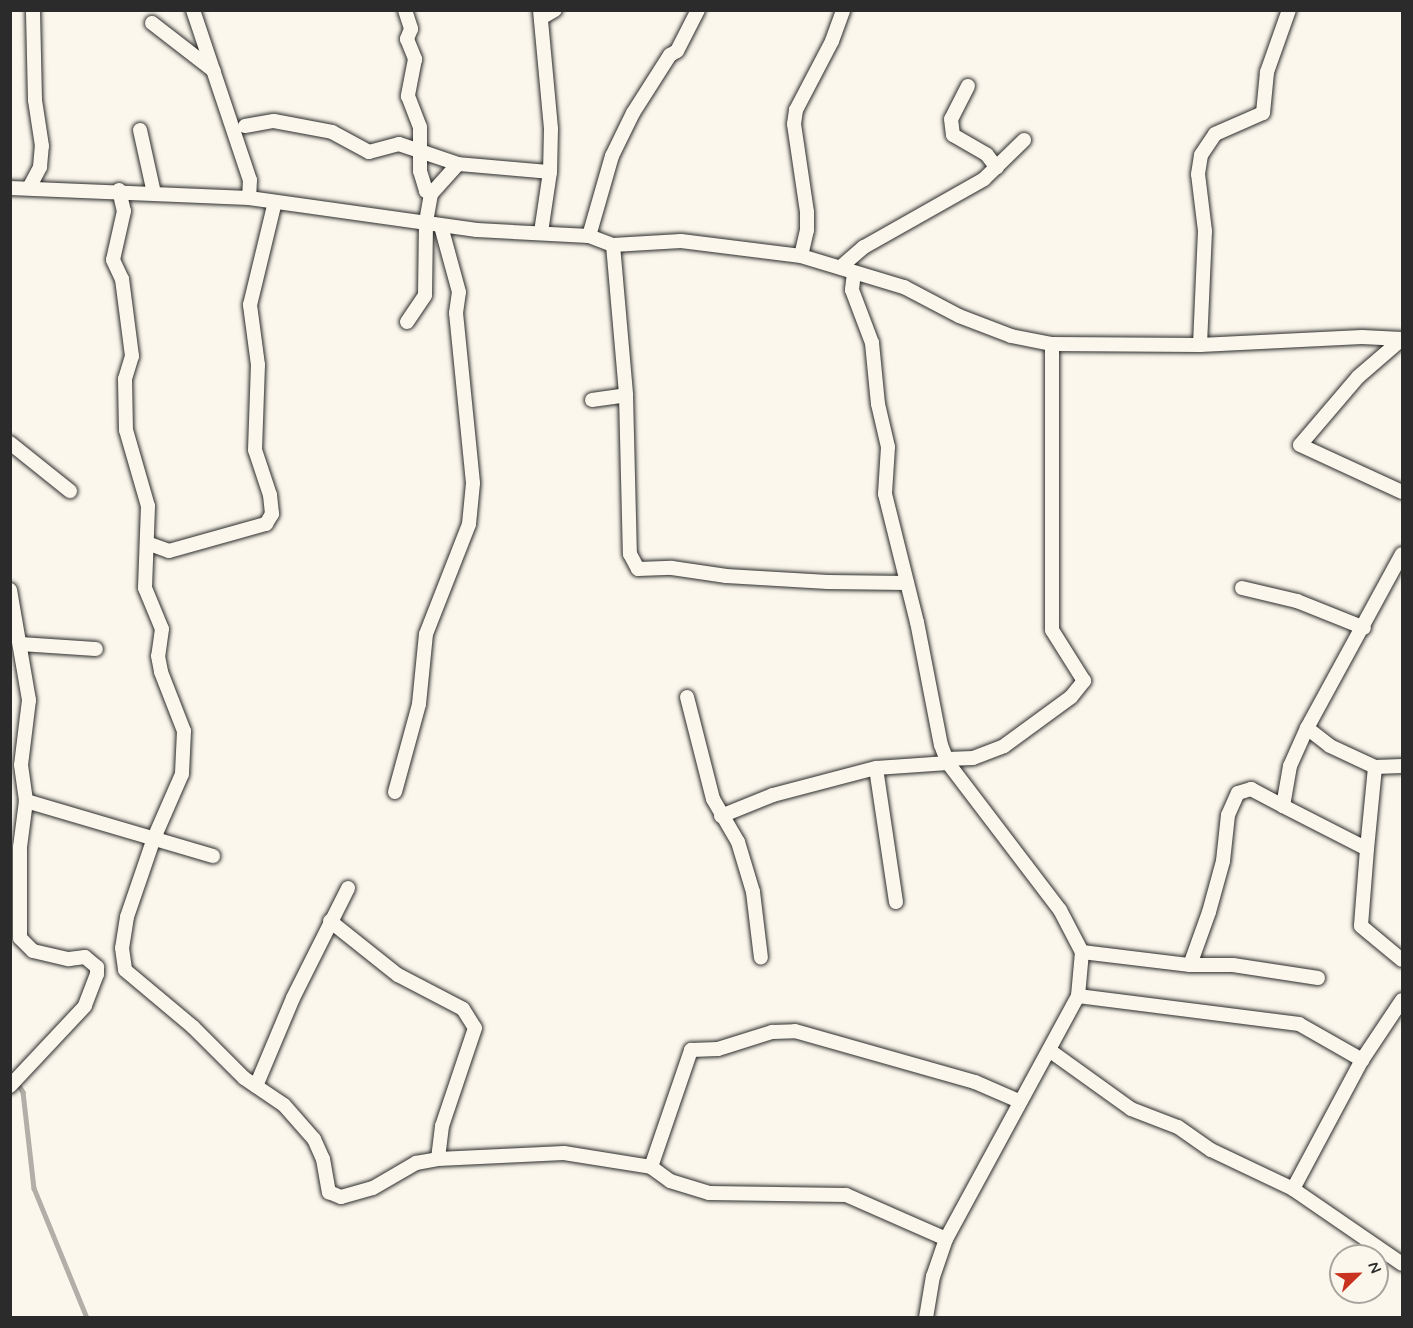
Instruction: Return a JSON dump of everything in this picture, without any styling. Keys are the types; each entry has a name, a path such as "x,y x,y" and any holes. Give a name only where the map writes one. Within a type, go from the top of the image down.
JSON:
{"street":[{"path":"30,188 40,167 42,146 35,100 33,10"},
{"path":"193,10 217,73 250,180 249,198"},
{"path":"405,10 411,29 407,39 415,59 408,96 418,116 420,171 426,190 431,194"},
{"path":"541,232 550,172 550,129 540,14 555,10"},
{"path":"590,236 612,156 633,113 670,55 677,51 698,10"},
{"path":"801,256 807,212 794,124 796,110 832,41 843,10"},
{"path":"1200,345 1205,231 1198,174 1201,154 1215,134 1263,113 1267,72 1289,10"},
{"path":"152,23 217,73"},
{"path":"968,86 951,119 953,135 987,155 997,168"},
{"path":"245,126 273,121 319,129 369,152 399,144 421,149 458,164 550,172"},
{"path":"140,130 154,193"},
{"path":"926,1317 933,1276 946,1239 1078,996 1082,952 1060,910 947,761 885,494 888,447 878,404 872,343 852,290 849,269 864,247 984,179 1024,140"},
{"path":"406,322 425,295 426,222 431,194 458,164"},
{"path":"10,188 118,190 249,198 441,226 590,236 613,245 681,240 801,256 904,286 959,316 1011,336 1052,344 1200,345 1362,337 1402,339"},
{"path":"118,190 124,211 113,260 122,279 132,356 125,380 126,430 148,506 145,588 162,629 158,656 160,672 184,731 182,774 154,838 127,916 122,948 125,970 256,1086 284,1105 308,1131 323,1159 329,1192 340,1197 373,1188 416,1163 438,1159 564,1153 651,1167 670,1181 709,1193 846,1195 946,1239"},
{"path":"147,543 169,551 267,524 272,514 270,495 255,450 258,365 250,305 275,202"},
{"path":"395,792 419,704 426,634 469,524 473,483 456,313 459,292 441,226"},
{"path":"613,245 627,395 630,554 638,569 672,568 726,576 828,582 907,583"},
{"path":"1402,339 1358,377 1300,445 1402,492"},
{"path":"721,816 773,795 876,768 973,758 1004,746 1071,697 1084,681 1052,630 1052,344"},
{"path":"592,400 627,395"},
{"path":"10,443 70,491"},
{"path":"1283,806 1290,766 1307,728 1364,628 1402,554"},
{"path":"1242,588 1297,601 1364,628"},
{"path":"10,590 29,700 21,765 26,801 20,847 20,938 33,951 69,959 85,957 97,967 97,974 85,1006 10,1086"},
{"path":"20,644 96,649"},
{"path":"687,697 713,799 738,842 753,892 761,958"},
{"path":"1307,728 1330,746 1375,767 1402,766"},
{"path":"1375,767 1361,926 1402,960"},
{"path":"876,768 896,902"},
{"path":"1190,965 1209,912 1223,861 1228,815 1238,793 1251,789 1367,849"},
{"path":"26,801 213,855"},
{"path":"256,1086 330,921 348,888"},
{"path":"330,921 398,975 464,1009 475,1028 442,1126 438,1159"},
{"path":"1082,952 1190,965 1233,965 1318,978"},
{"path":"1078,996 1299,1024 1362,1060"},
{"path":"1293,1190 1362,1060 1402,1000"},
{"path":"651,1167 691,1050 718,1049 772,1032 795,1031 975,1082 1019,1101"},
{"path":"1049,1050 1131,1109 1178,1127 1211,1150 1293,1190 1402,1264"}],"waterway":[{"path":"10,1072 23,1092 34,1188 87,1318"}]}
